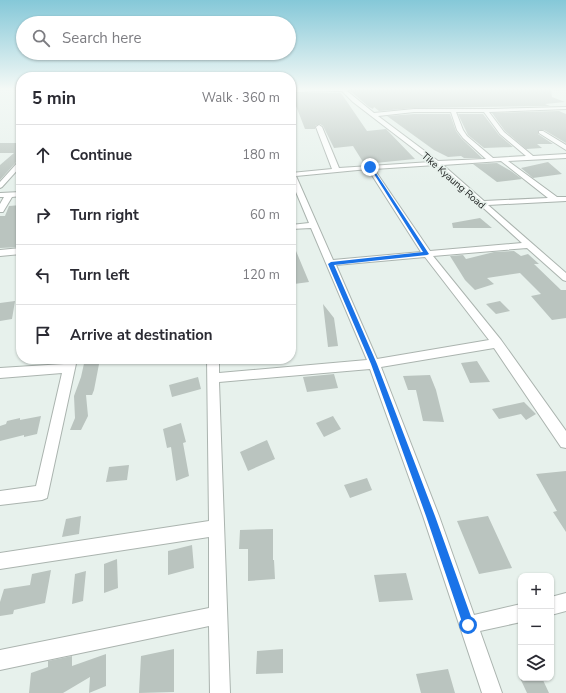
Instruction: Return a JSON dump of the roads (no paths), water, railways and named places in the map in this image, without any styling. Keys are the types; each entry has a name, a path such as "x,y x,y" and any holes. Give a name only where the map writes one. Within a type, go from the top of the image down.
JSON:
{"street":[{"name":"Tike Kyaung Road","path":"379,120 438,164 480,203 564,274"},
{"path":"457,120 460,130 465,137 491,160"},
{"path":"492,120 502,133 532,158"},
{"path":"319,127 336,170"},
{"path":"540,132 566,148"},
{"path":"296,175 370,167 566,156"},
{"path":"503,160 556,200"},
{"path":"370,167 427,254 498,343 566,442"},
{"path":"0,186 16,168"},
{"path":"296,184 374,364 430,516 492,693"},
{"path":"0,195 16,194"},
{"path":"0,210 9,195"},
{"path":"480,203 566,199"},
{"path":"296,227 314,225"},
{"path":"331,264 529,245"},
{"path":"0,253 16,251"},
{"path":"213,378 374,364 498,343"},
{"path":"0,373 69,364 42,494 0,498"},
{"path":"213,364 220,693"},
{"path":"0,561 216,528"},
{"path":"554,605 566,602"},
{"path":"468,625 518,614"},
{"path":"0,660 218,615"}]}
